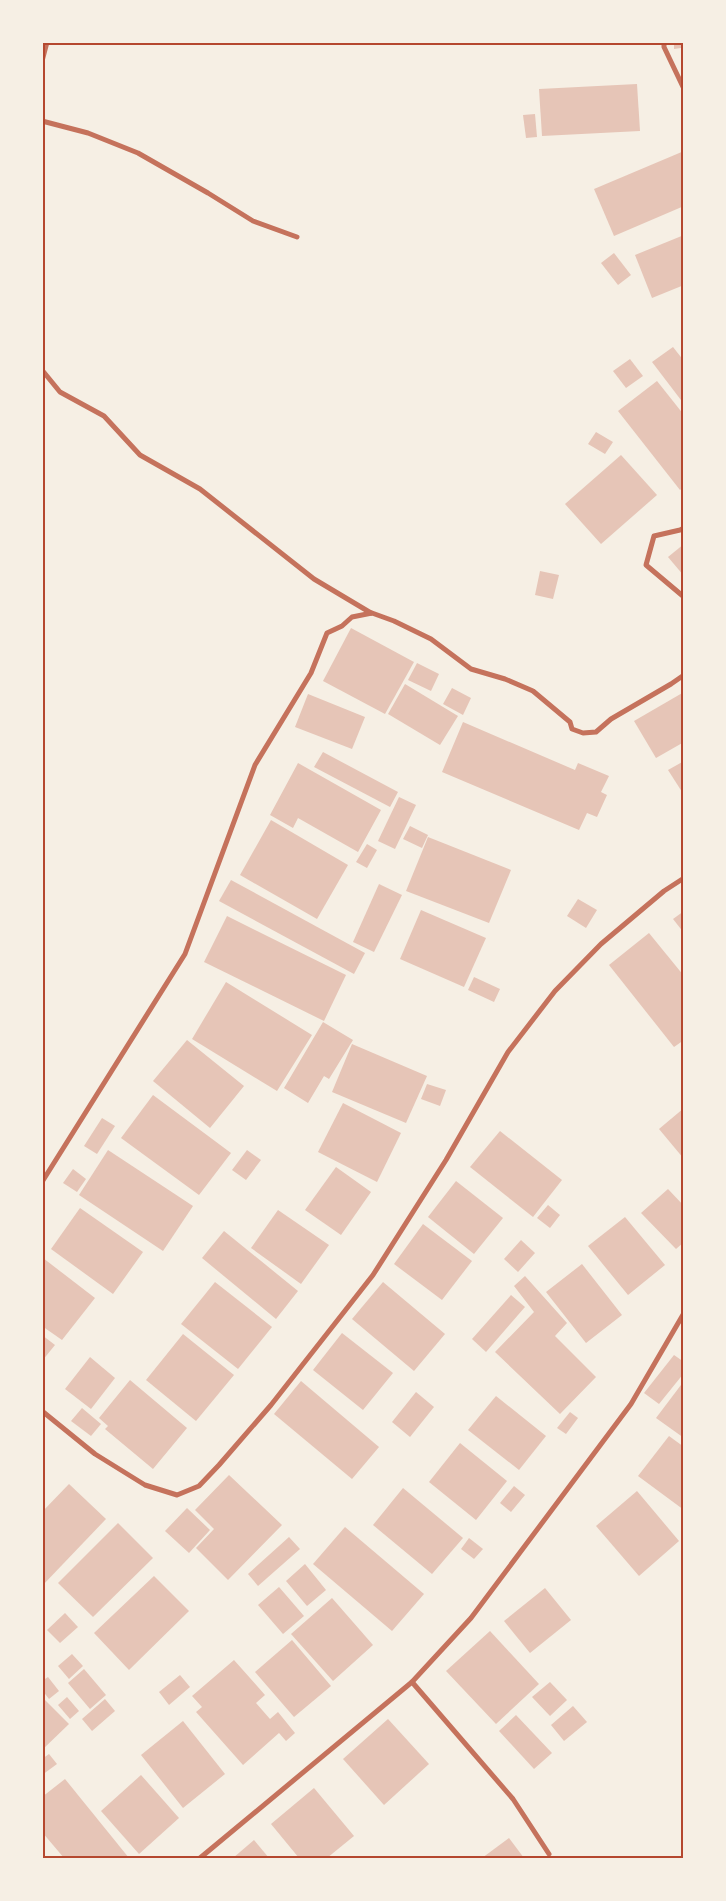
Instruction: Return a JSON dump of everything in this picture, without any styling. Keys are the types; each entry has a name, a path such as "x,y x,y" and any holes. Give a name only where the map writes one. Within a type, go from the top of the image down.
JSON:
{"street":[{"path":"42,61 48,42"},
{"path":"664,42 664,47 684,89"},
{"path":"42,121 88,133 138,154 253,221 297,237"},
{"path":"42,370 60,392 104,416 140,454 200,489 314,579 372,613 394,621 431,639 471,669 505,679 533,691 570,722 572,729 583,733 596,732 611,719 671,684 684,674"},
{"path":"42,374 49,378"},
{"path":"684,528 654,536 646,565 684,597"},
{"path":"42,1182 184,954 255,765 311,673 327,632 342,626 352,617 372,613"},
{"path":"42,1411 95,1454 145,1485 177,1495 199,1486 271,1405 374,1275 446,1160 508,1052 554,991 601,944 664,891 684,878"},
{"path":"200,1858 412,1682 472,1618 631,1404 684,1313"},
{"path":"412,1682 513,1800 549,1854"}],"building":[{"path":"674,42 684,42 684,68 681,68 681,48 674,49"},
{"path":"637,84 640,131 542,136 539,89"},
{"path":"535,114 537,137 526,138 523,115"},
{"path":"684,151 684,206 614,236 594,189"},
{"path":"684,235 684,285 652,298 635,255"},
{"path":"614,253 631,275 618,285 601,263"},
{"path":"673,347 684,361 684,404 652,362"},
{"path":"630,359 643,376 626,388 613,371"},
{"path":"657,381 684,415 684,487 680,490 618,411"},
{"path":"596,432 613,442 605,454 588,444"},
{"path":"621,455 657,495 601,544 565,504"},
{"path":"684,544 684,576 668,557"},
{"path":"540,571 559,575 553,599 535,595"},
{"path":"351,628 414,662 385,714 323,681"},
{"path":"417,663 439,674 431,691 408,680"},
{"path":"405,684 458,716 440,745 388,714"},
{"path":"452,688 471,698 463,715 443,704"},
{"path":"684,692 684,742 656,758 634,721"},
{"path":"308,694 365,717 352,749 295,727"},
{"path":"463,722 575,770 578,763 609,776 601,792 607,795 597,817 587,813 579,830 442,772"},
{"path":"323,752 398,792 390,807 314,767"},
{"path":"684,761 684,795 668,770"},
{"path":"298,763 381,810 358,852 298,818 293,828 270,815"},
{"path":"399,797 416,805 395,849 378,841"},
{"path":"271,820 348,865 317,919 240,875"},
{"path":"410,826 428,835 422,848 403,839"},
{"path":"428,837 511,870 489,923 406,891"},
{"path":"367,844 377,850 367,868 356,862"},
{"path":"231,880 365,953 354,974 219,901"},
{"path":"379,884 402,895 374,952 353,942"},
{"path":"578,899 597,910 586,928 567,916"},
{"path":"421,910 486,938 464,987 400,959"},
{"path":"684,911 684,933 673,919"},
{"path":"227,916 346,975 324,1021 204,962"},
{"path":"649,933 684,976 684,1040 674,1047 609,965"},
{"path":"474,977 500,989 494,1002 468,990"},
{"path":"226,982 312,1035 277,1091 192,1039"},
{"path":"323,1022 353,1040 329,1079 324,1076 308,1103 284,1088"},
{"path":"187,1040 244,1086 210,1128 153,1081"},
{"path":"352,1044 427,1076 406,1123 332,1092"},
{"path":"427,1084 446,1090 440,1106 421,1099"},
{"path":"153,1095 231,1153 199,1195 121,1138"},
{"path":"343,1103 401,1133 377,1182 318,1152"},
{"path":"684,1108 684,1159 659,1129"},
{"path":"102,1118 115,1126 97,1154 84,1146"},
{"path":"500,1131 562,1180 533,1217 470,1167"},
{"path":"108,1150 193,1206 163,1251 79,1195"},
{"path":"247,1150 261,1160 246,1180 232,1170"},
{"path":"336,1167 371,1192 341,1235 305,1210"},
{"path":"73,1169 86,1179 77,1192 63,1183"},
{"path":"456,1181 503,1218 474,1254 428,1217"},
{"path":"668,1189 684,1206 684,1242 676,1249 641,1213"},
{"path":"548,1205 560,1215 550,1228 537,1218"},
{"path":"80,1208 143,1252 113,1294 51,1249"},
{"path":"278,1210 329,1245 301,1284 251,1248"},
{"path":"625,1217 665,1265 628,1295 588,1246"},
{"path":"423,1224 472,1261 442,1300 394,1264"},
{"path":"224,1231 298,1291 276,1319 202,1258"},
{"path":"521,1240 535,1253 518,1272 504,1259"},
{"path":"43,1258 95,1298 62,1340 42,1326"},
{"path":"582,1264 622,1315 586,1343 546,1292"},
{"path":"525,1276 567,1323 555,1336 596,1377 560,1414 495,1352 534,1312 514,1286"},
{"path":"215,1282 272,1327 238,1369 181,1324"},
{"path":"383,1282 445,1334 414,1371 352,1319"},
{"path":"511,1295 525,1307 486,1352 472,1339"},
{"path":"342,1333 393,1373 363,1410 313,1370"},
{"path":"183,1334 234,1375 196,1421 146,1380"},
{"path":"42,1335 55,1345 42,1361"},
{"path":"674,1355 684,1362 684,1373 659,1404 644,1393"},
{"path":"90,1357 115,1378 91,1409 65,1389"},
{"path":"130,1380 187,1428 153,1469 105,1429 108,1426 99,1418"},
{"path":"301,1381 379,1447 352,1479 274,1414"},
{"path":"684,1381 684,1438 656,1418"},
{"path":"416,1392 434,1407 410,1437 392,1422"},
{"path":"496,1396 546,1436 519,1470 468,1430"},
{"path":"82,1408 101,1424 91,1436 71,1421"},
{"path":"570,1412 578,1418 566,1434 557,1428"},
{"path":"669,1436 684,1447 684,1510 638,1476"},
{"path":"460,1443 507,1481 476,1520 429,1482"},
{"path":"229,1475 282,1525 228,1580 196,1548 214,1529 195,1510"},
{"path":"69,1484 106,1519 42,1586 42,1512"},
{"path":"514,1486 525,1495 511,1512 500,1503"},
{"path":"403,1488 463,1538 432,1574 373,1525"},
{"path":"637,1491 679,1541 639,1576 596,1526"},
{"path":"187,1508 210,1530 189,1553 165,1531"},
{"path":"118,1523 153,1558 93,1617 58,1583"},
{"path":"345,1527 424,1594 392,1631 313,1564"},
{"path":"289,1537 300,1549 258,1586 248,1574"},
{"path":"469,1538 483,1549 474,1559 461,1549"},
{"path":"305,1564 326,1590 307,1606 286,1581"},
{"path":"154,1576 189,1611 129,1670 94,1633"},
{"path":"279,1587 304,1616 283,1634 258,1605"},
{"path":"545,1588 571,1620 530,1653 504,1621"},
{"path":"332,1598 373,1645 333,1681 291,1634"},
{"path":"65,1613 78,1627 60,1643 47,1630"},
{"path":"490,1631 539,1684 496,1724 446,1671"},
{"path":"292,1640 331,1686 294,1717 255,1672"},
{"path":"72,1654 83,1666 69,1679 58,1666"},
{"path":"234,1660 265,1695 256,1703 270,1719 278,1712 295,1733 286,1741 279,1733 243,1765 196,1712 202,1707 192,1696"},
{"path":"84,1669 106,1695 90,1709 68,1683"},
{"path":"180,1675 190,1687 169,1705 159,1692"},
{"path":"48,1677 59,1691 49,1699 42,1690 42,1681"},
{"path":"550,1682 567,1700 550,1716 532,1697"},
{"path":"42,1697 69,1724 42,1750"},
{"path":"67,1697 79,1711 70,1719 58,1705"},
{"path":"105,1699 115,1711 92,1731 82,1719"},
{"path":"573,1706 587,1722 564,1741 551,1725"},
{"path":"516,1715 552,1753 534,1769 499,1731"},
{"path":"388,1719 429,1764 384,1805 343,1759"},
{"path":"183,1721 225,1774 183,1808 141,1755"},
{"path":"49,1754 57,1764 42,1775 42,1759"},
{"path":"141,1775 179,1818 139,1854 101,1811"},
{"path":"65,1779 129,1858 64,1858 42,1832 42,1797"},
{"path":"314,1788 354,1836 327,1858 299,1858 271,1824"},
{"path":"509,1838 524,1858 482,1858"},
{"path":"254,1840 269,1858 233,1858"}]}
